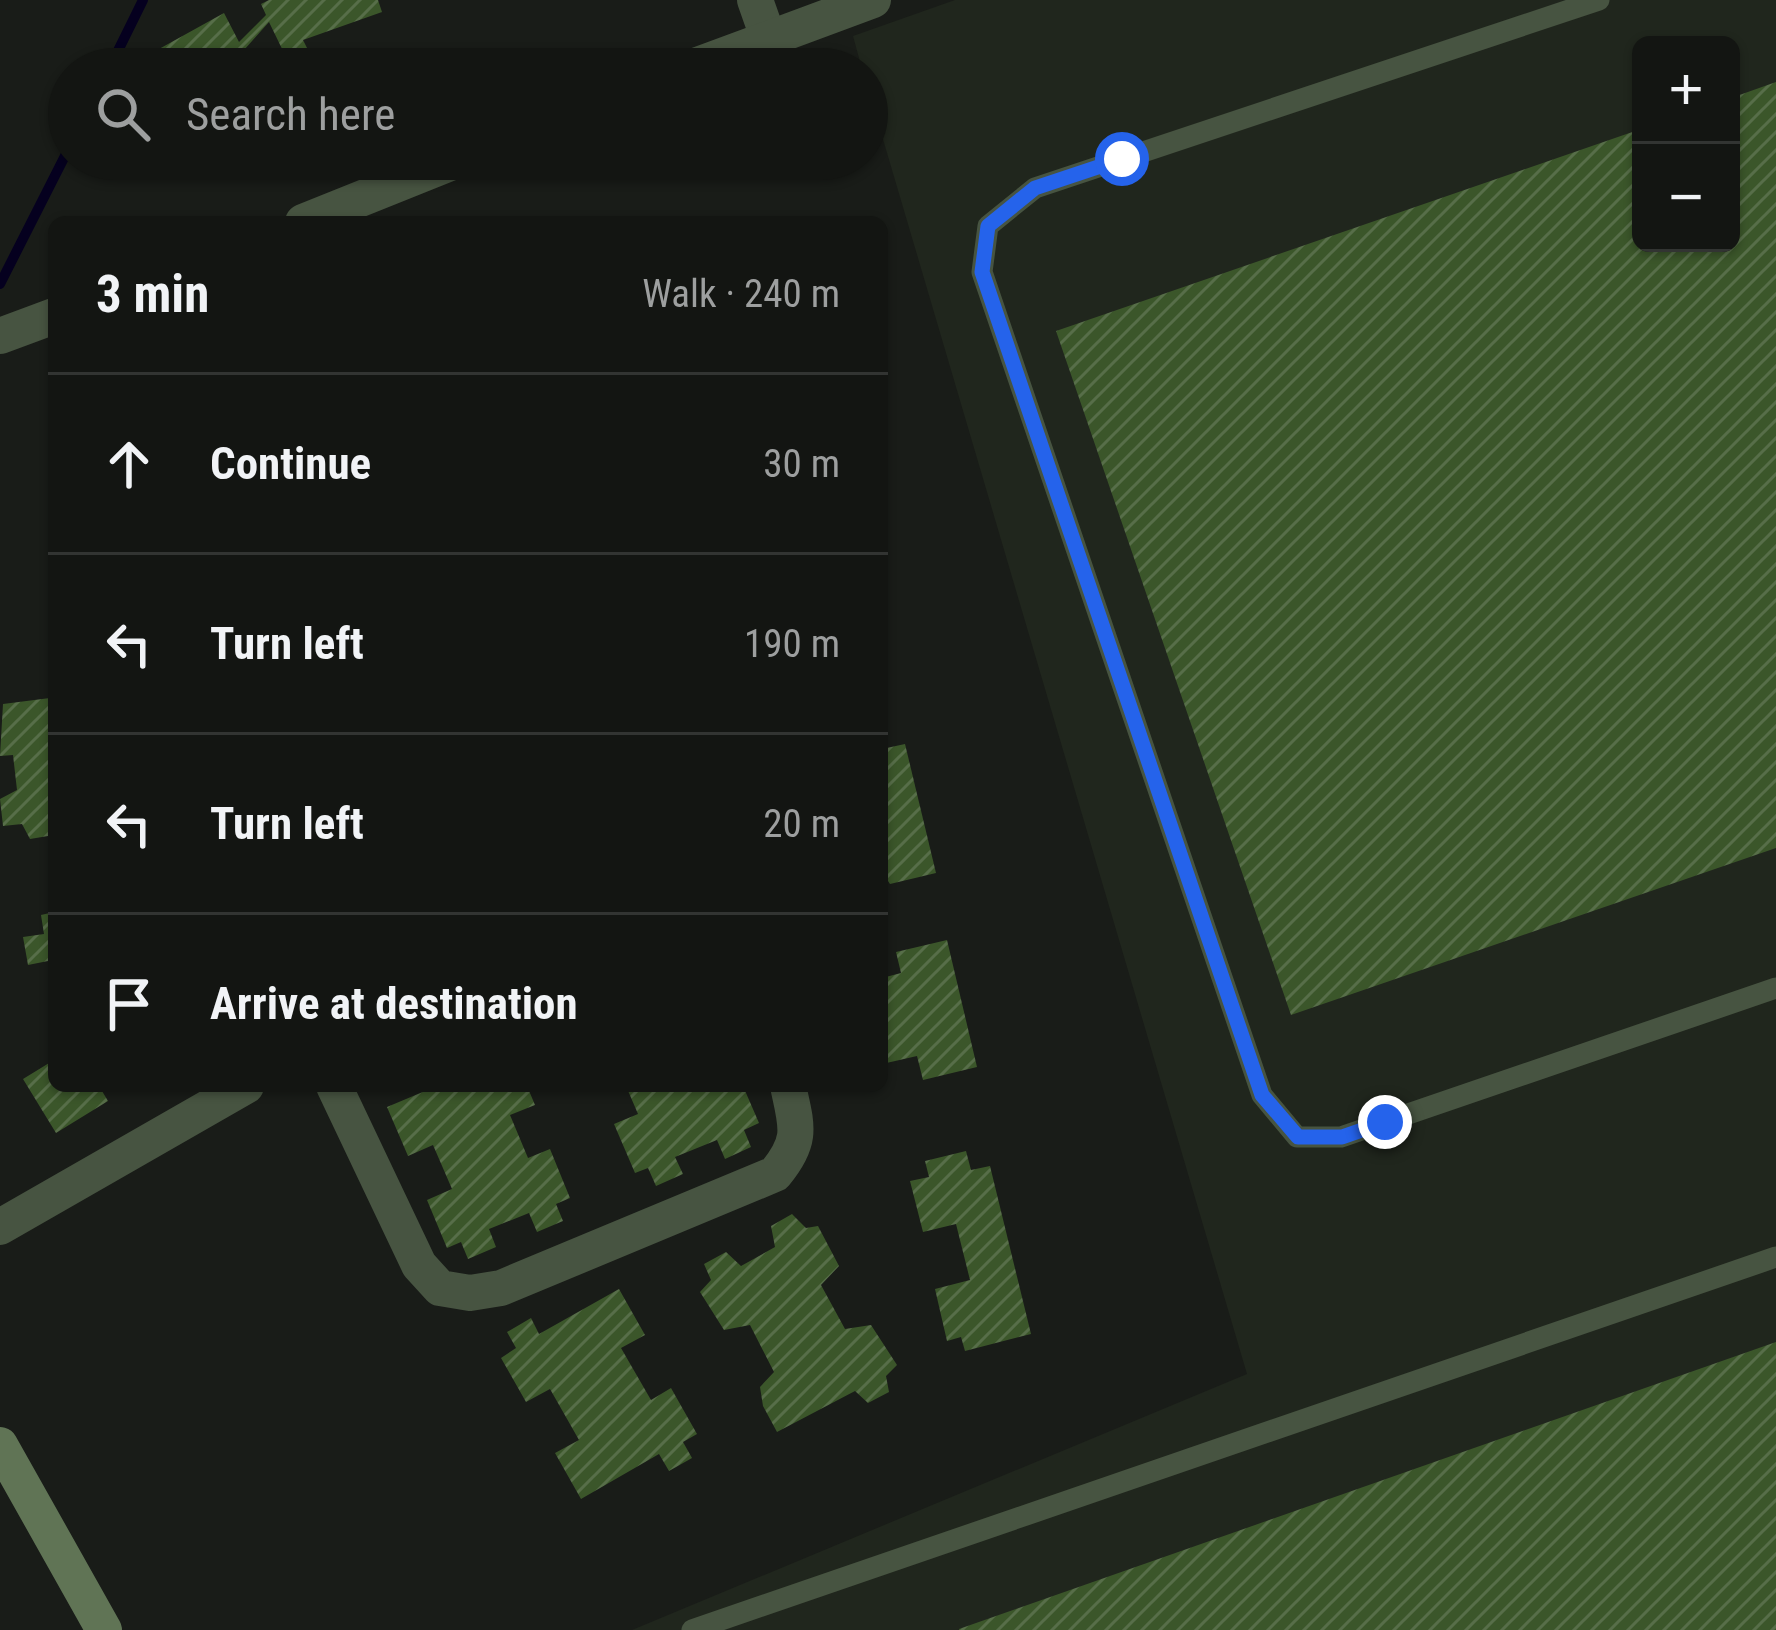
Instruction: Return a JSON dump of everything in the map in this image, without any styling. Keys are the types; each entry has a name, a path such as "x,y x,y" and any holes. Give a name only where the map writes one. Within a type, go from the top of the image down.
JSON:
{"main road":[{"path":"0,1445 104,1630"}],"street":[{"path":"755,0 768,37"},
{"path":"740,48 873,0"},
{"path":"318,216 408,180"},
{"path":"0,336 48,318"},
{"path":"0,1227 236,1092"},
{"path":"337,1092 419,1264 440,1288 470,1293 502,1288 775,1174 793,1152 797,1130 789,1092"}],"lane":[{"path":"1598,0 1035,188 988,226 982,272 1262,1095 1298,1137 1342,1137 1776,988"},
{"path":"692,1630 1776,1258"}],"shaded area":[{"path":"955,0 1776,0 1776,1630 632,1630 1247,1374 888,156 888,48 856,48 853,36"}],"building":[{"path":"269,0 378,0 382,12 303,40 307,48 282,48 269,22 246,48 161,48 224,13 239,42 266,15 261,4"},
{"path":"1776,82 1776,848 1291,1015 1056,331 1632,132 1632,252 1740,252 1740,95"},
{"path":"48,698 48,836 30,839 22,824 3,826 0,799 17,790 13,755 0,756 3,704"},
{"path":"905,744 936,873 890,884 888,881 888,748"},
{"path":"48,913 48,961 28,965 23,937 44,934 41,915"},
{"path":"947,940 977,1067 923,1080 917,1056 888,1063 888,976 901,973 896,952"},
{"path":"48,1064 48,1092 103,1092 108,1101 56,1133 23,1079"},
{"path":"423,1092 530,1092 535,1105 510,1115 528,1158 550,1149 570,1198 556,1204 563,1221 537,1232 529,1213 489,1229 496,1247 468,1259 461,1242 447,1248 427,1200 452,1189 433,1145 408,1156 387,1107"},
{"path":"629,1092 746,1092 759,1123 744,1130 751,1147 725,1159 717,1140 675,1157 683,1174 656,1186 648,1168 635,1173 614,1124 638,1114"},
{"path":"966,1151 971,1170 990,1166 1031,1334 965,1351 961,1337 947,1341 935,1289 970,1280 956,1224 923,1232 910,1181 929,1177 925,1161"},
{"path":"792,1214 806,1228 818,1226 839,1266 821,1285 845,1329 871,1325 897,1365 886,1376 889,1392 868,1403 855,1391 777,1432 763,1406 760,1387 774,1372 750,1325 724,1330 700,1292 711,1280 704,1264 726,1252 741,1266 775,1247 771,1226"},
{"path":"619,1289 645,1335 621,1348 651,1400 671,1388 697,1434 683,1442 692,1458 669,1471 659,1454 581,1499 555,1453 579,1440 550,1389 526,1402 501,1358 516,1348 507,1332 531,1318 539,1334"},
{"path":"1776,1342 1776,1630 959,1630 959,1629"}],"waterway":[{"path":"119,48 143,0"},
{"path":"0,284 53,180"}],"route":[{"path":"1122,159 1035,188 988,226 982,272 1262,1095 1298,1137 1342,1137 1385,1122"}]}
